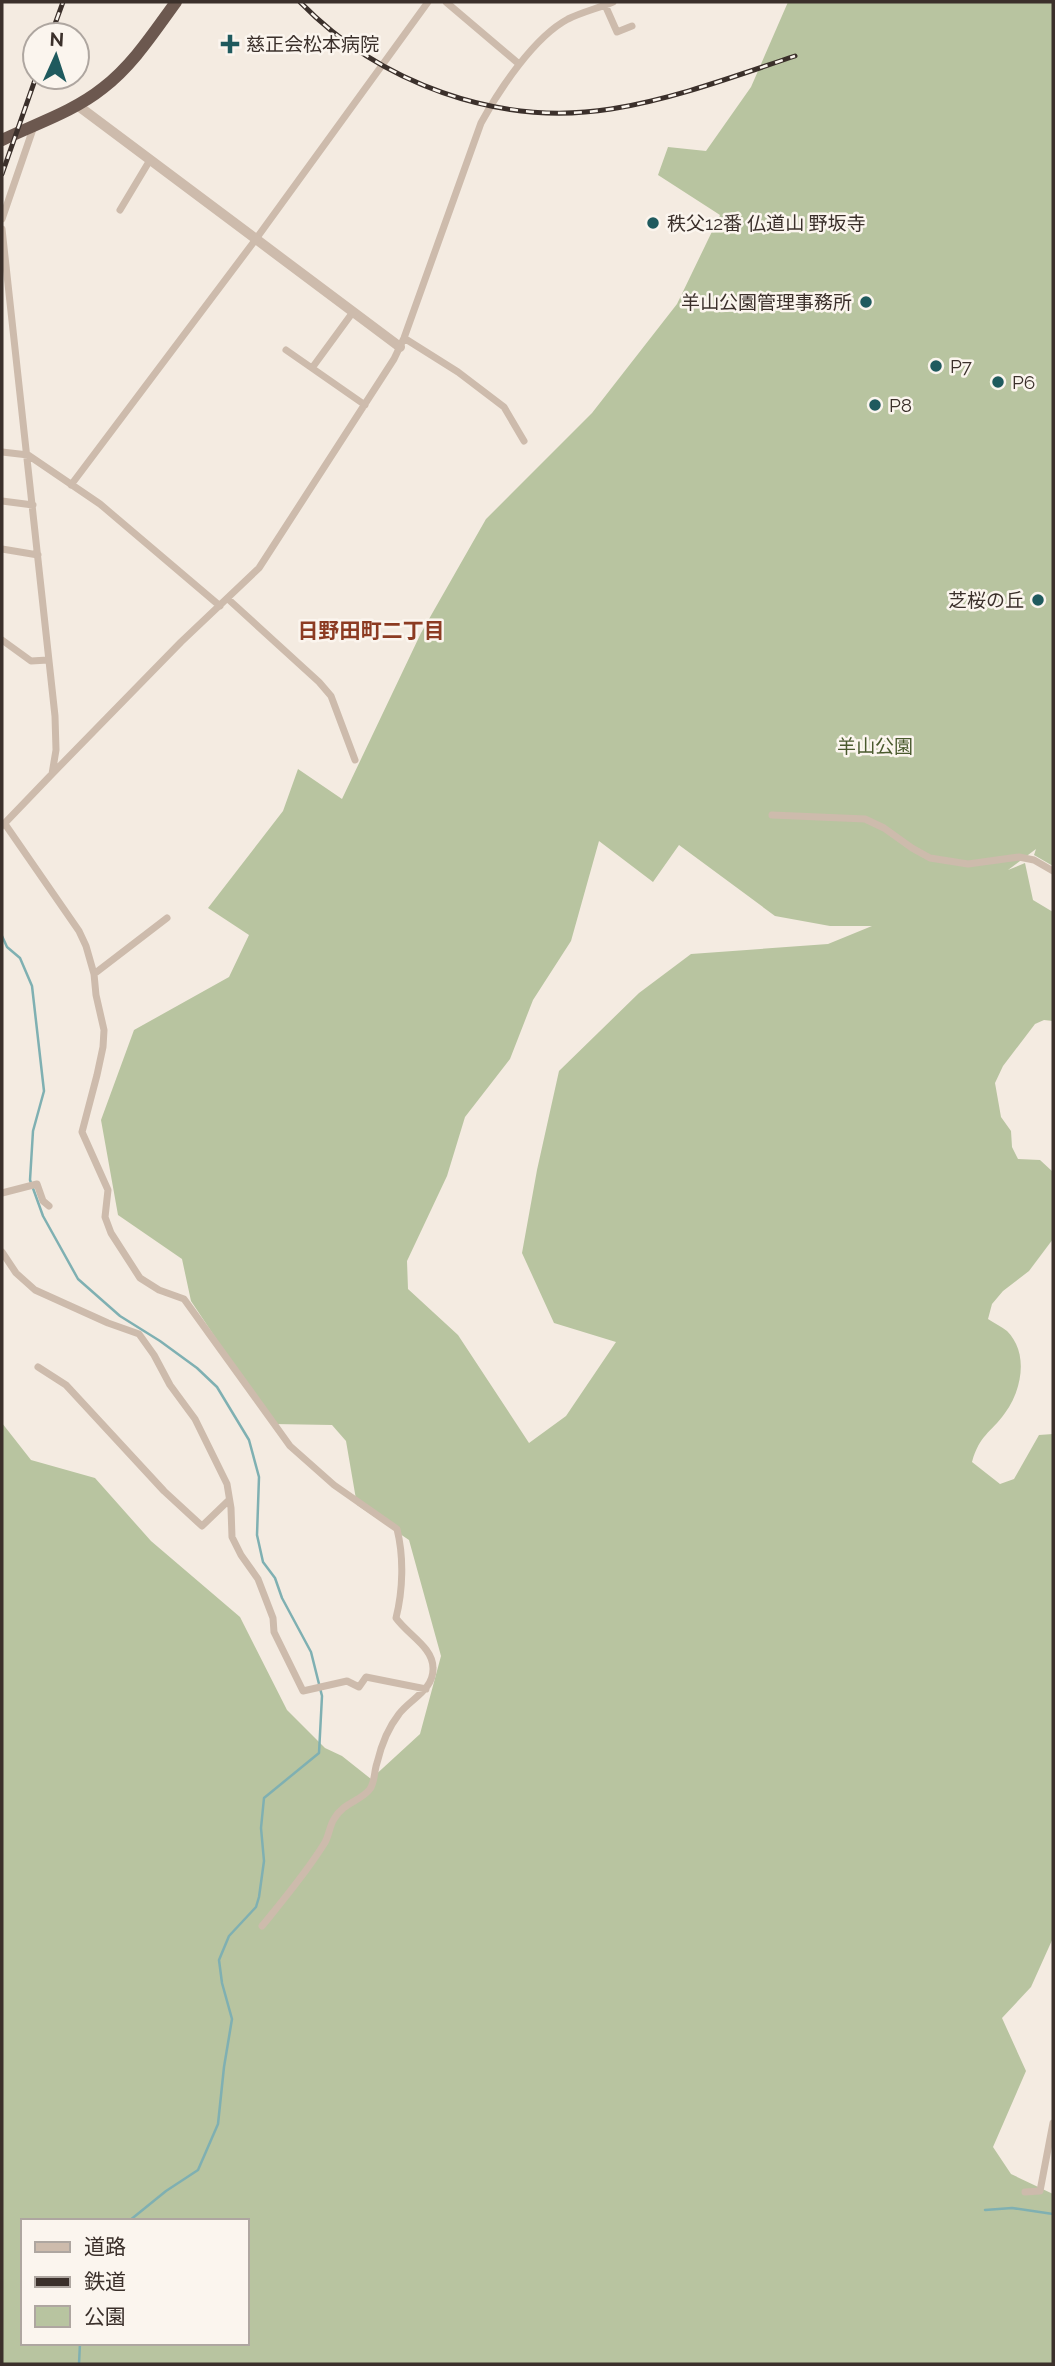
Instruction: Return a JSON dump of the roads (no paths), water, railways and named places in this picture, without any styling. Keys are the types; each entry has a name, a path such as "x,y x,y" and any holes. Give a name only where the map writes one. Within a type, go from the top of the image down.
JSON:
{"highway":[{"path":"2,140 77,105 101,90 120,74 176,2"}],"street":[{"path":"71,485 256,239 429,2"},
{"path":"446,2 519,64"},
{"path":"262,1926 313,1861 326,1841 333,1821 346,1804 371,1788 388,1731 400,1713 426,1689 433,1672 432,1658 428,1650 405,1630 397,1618 401,1599 401,1544 397,1529 334,1485 290,1446 184,1299 159,1290 140,1278 111,1233 105,1217 108,1191 82,1132 103,1047 104,1030 94,974 79,931 3,825 175,647 259,568 402,343 481,123 495,98 519,64 559,25 569,18 614,2"},
{"path":"605,5 617,32 632,26"},
{"path":"77,105 354,312 402,343 458,372 504,407 524,441"},
{"path":"2,219 35,125"},
{"path":"120,209 150,160"},
{"path":"2,229 55,716 52,774"},
{"path":"312,368 354,312"},
{"path":"286,350 365,405"},
{"path":"2,452 28,456 100,504 220,606"},
{"path":"2,501 33,505"},
{"path":"2,549 38,555"},
{"path":"228,599 331,696 355,760"},
{"path":"2,640 31,661 48,660"},
{"path":"772,815 865,819 930,858 968,864 1019,857 1034,860 1053,871"},
{"path":"94,974 167,918"},
{"path":"2,1193 37,1184 43,1201 49,1206"},
{"path":"2,1252 16,1273 35,1290 139,1334 170,1385 195,1419 228,1484 232,1508 232,1538 258,1579 273,1618 274,1632 303,1691 347,1681 359,1687 366,1677 426,1689"},
{"path":"38,1367 66,1385 112,1432 127,1452 202,1526 229,1500"},
{"path":"1025,2192 1041,2191 1053,2123"}],"waterway":[{"path":"2,936 7,947 20,958 32,986 44,1091 33,1131 30,1180 43,1216 78,1279 120,1316 197,1368 217,1387 249,1440 259,1477 257,1535 263,1562 275,1578 282,1598 311,1652 322,1696 319,1753 264,1798 261,1828 264,1861 259,1897 256,1907 229,1936 219,1960 232,2019 218,2124 198,2170 131,2219"},
{"path":"985,2210 1012,2208 1053,2214"},
{"path":"79,2364 80,2345"}],"railway":[{"path":"56,21 63,2"},
{"path":"300,2 331,31 403,76 443,93 526,111 568,113 635,105 795,56"},
{"path":"2,174 31,91"}],"place":[{"name":"慈正会松本病院","path":"230,44"},
{"name":"秩父12番 仏道山 野坂寺","path":"653,223"},
{"name":"羊山公園管理事務所","path":"866,302"},
{"name":"P7","path":"936,366"},
{"name":"P6","path":"998,382"},
{"name":"P8","path":"875,405"},
{"name":"芝桜の丘","path":"1038,600"}],"district":[{"name":"日野田町二丁目","path":"371,631"}],"park label":[{"name":"羊山公園","path":"875,746"}]}
